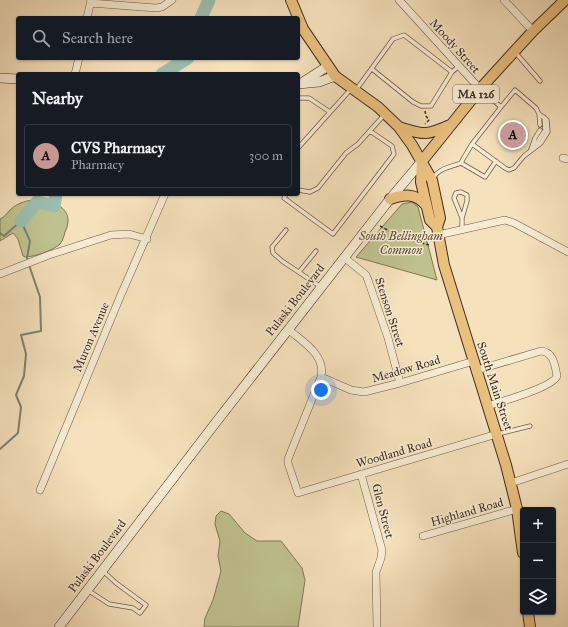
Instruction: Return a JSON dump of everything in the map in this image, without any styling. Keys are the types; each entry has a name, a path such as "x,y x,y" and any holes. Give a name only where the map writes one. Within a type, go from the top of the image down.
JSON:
{"main road":[{"path":"291,0 298,16"},
{"name":"Pulaski Boulevard","path":"59,627 171,480 390,199 480,90 533,31 565,0"},
{"path":"300,22 303,29 334,76 385,113 399,127 422,161"},
{"path":"300,83 328,66"},
{"path":"300,84 319,82 334,76"},
{"path":"0,78 16,79"},
{"path":"399,127 427,134 452,124"},
{"name":"South Main Street","path":"422,161 432,180 440,218 437,231"},
{"name":"South Main Street","path":"422,161 421,182 426,205 430,220 437,231 449,282 511,482 517,509 522,543"},
{"path":"390,199 402,195 410,195 418,198 426,205"},
{"path":"528,615 530,627"}],"street":[{"path":"88,16 91,2 156,8 172,0"},
{"name":"Moody Street","path":"399,0 480,90"},
{"path":"504,0 533,31"},
{"path":"76,72 78,60"},
{"name":"Muron Avenue","path":"40,490 114,311 147,239 164,196"},
{"path":"437,231 462,229 505,220 514,223 568,252"},
{"path":"0,274 49,255 111,235 129,234 147,239"},
{"name":"Stenson Street","path":"344,258 366,275 388,338 400,383"},
{"path":"289,330 312,349 319,358 322,368 321,376"},
{"name":"Meadow Road","path":"321,376 351,390 372,391 475,365 541,351 552,357 557,376 553,382 527,393 488,406"},
{"name":"Woodland Road","path":"321,376 288,459 298,493 497,434"},
{"path":"511,482 568,464"},
{"name":"Glen Street","path":"361,474 382,554 376,572 377,627"},
{"name":"Highland Road","path":"423,536 517,509"}],"lane":[{"path":"300,146 330,112 372,69 393,39 404,35 452,72"},
{"path":"515,51 540,81"},
{"path":"372,69 413,102 421,106 431,106 452,72 459,66"},
{"path":"480,90 501,107"},
{"path":"461,164 472,144 515,90 536,108 539,114 540,125"},
{"path":"300,98 309,98 330,112"},
{"path":"300,190 310,192 318,188 346,153 358,144 385,113"},
{"path":"472,144 507,170 512,170 524,156 541,143 548,132 547,120 539,114"},
{"path":"531,151 535,138 540,130"},
{"path":"285,196 284,198 333,234 394,154 392,146 370,131"},
{"path":"432,180 438,172 461,164 485,177 496,161"},
{"path":"462,218 454,198 456,193 461,192 467,195 467,201 462,218 462,229"},
{"path":"286,230 272,247 272,253 322,287"},
{"path":"299,272 316,251"},
{"path":"504,414 508,431"},
{"path":"497,434 530,426"},
{"path":"88,590 109,604 133,608 140,613 146,605 121,587 103,571"}],"path":[{"path":"424,128 429,120 426,116 425,106"},
{"path":"380,226 401,238 429,245"}],"green space":[{"path":"40,199 54,203 65,211 68,220 67,226 60,244 44,253 25,257 23,256 18,239 13,233 0,241 0,219 20,203"},
{"name":"South Bellingham Common","path":"412,202 418,207 437,280 356,257 402,204"},
{"path":"221,511 229,514 245,533 257,541 281,541 302,568 305,580 298,627 204,627 205,618 213,600 221,571 218,556 220,541 215,524 216,516"}],"waterway":[{"path":"202,16 209,0"},
{"path":"165,72 185,60"},
{"path":"21,221 37,202 54,206 56,196"},
{"path":"0,233 4,236 21,221 30,241 27,258 28,261"},
{"path":"0,449 18,433 21,407 16,395 24,376 26,354 21,335 41,331 40,297 29,265"}],"place":[{"name":"CVS Pharmacy","path":"513,135"}]}
